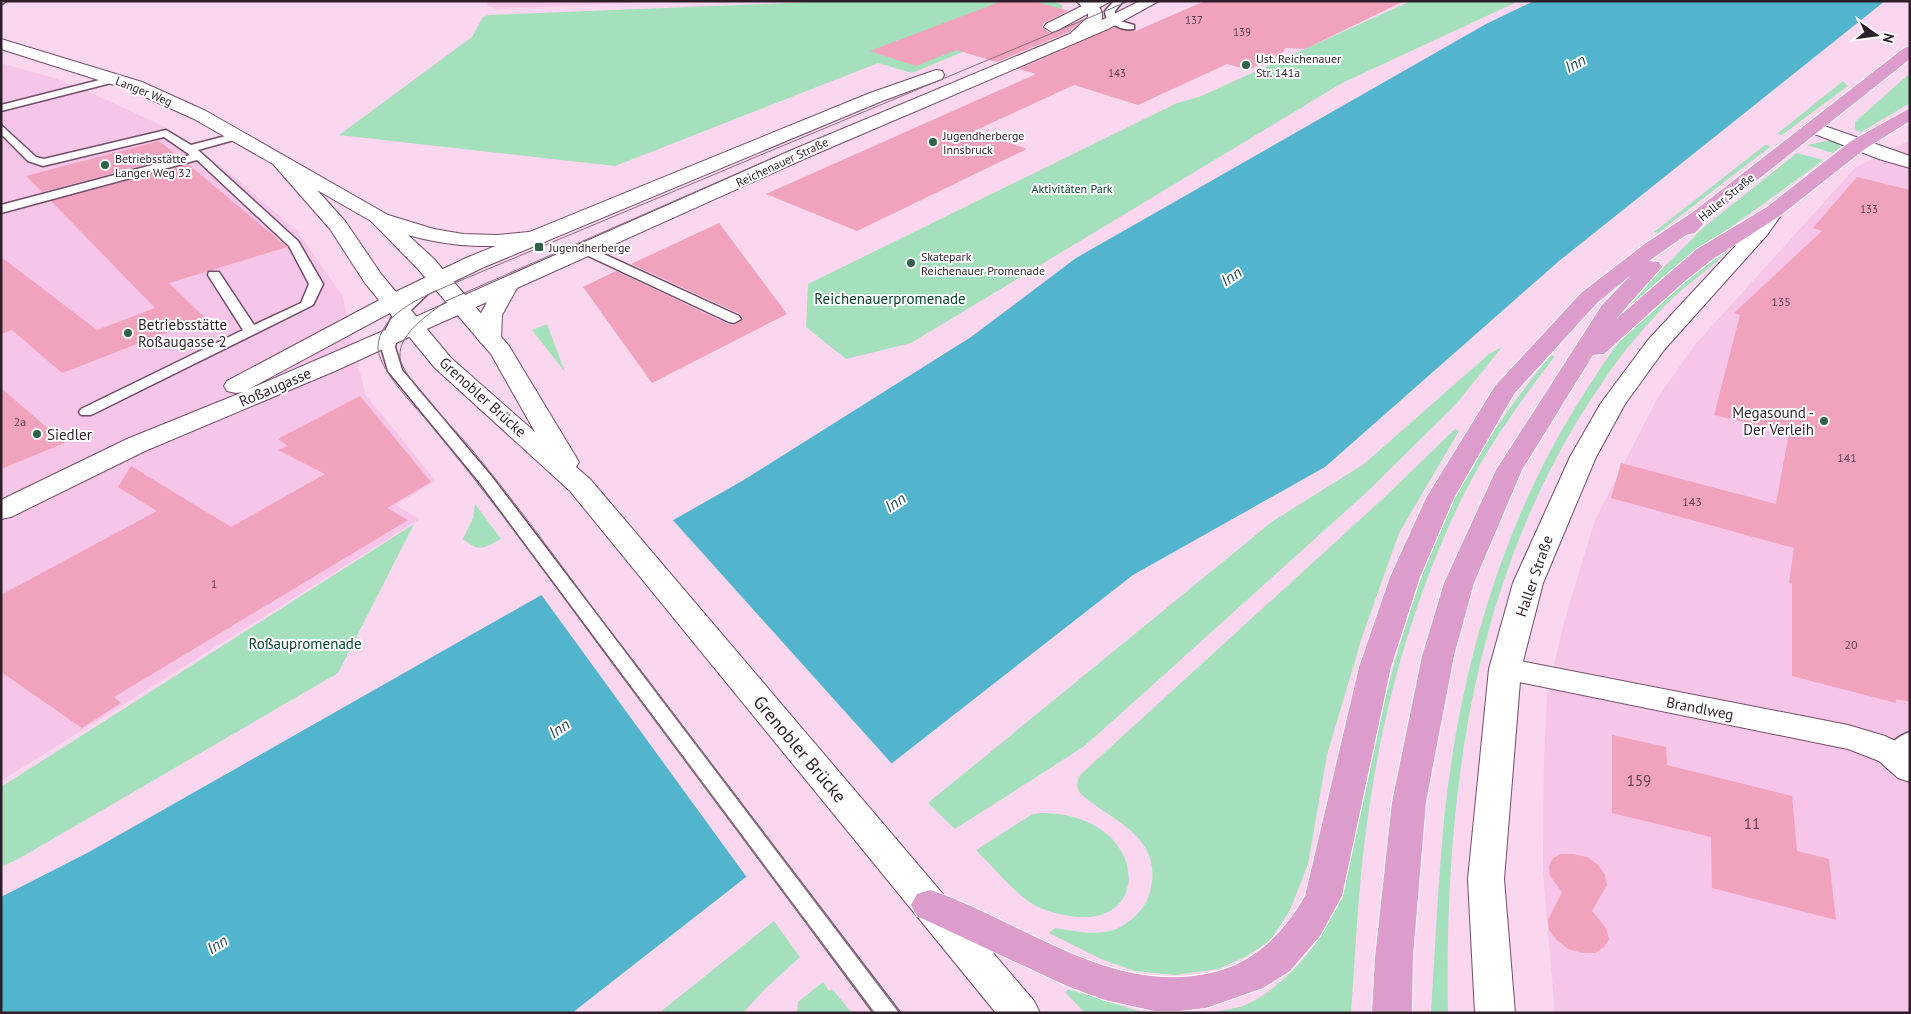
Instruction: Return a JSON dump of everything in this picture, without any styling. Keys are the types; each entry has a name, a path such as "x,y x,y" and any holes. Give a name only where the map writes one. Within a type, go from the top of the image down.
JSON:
{"main road":[{"name":"Reichenauer Straße","path":"402,314 460,305 584,249 1113,20 1152,1"},
{"path":"1033,35 1094,3 1096,19 1078,34"},
{"name":"Langer Weg","path":"1,44 115,79 200,115 278,159 378,217 438,279 460,305"},
{"name":"Haller Straße","path":"1392,1013 1394,957 1409,802 1421,733 1438,656 1459,583 1509,470 1610,310 1700,216 1910,51"},
{"name":"Reichenauer Straße","path":"402,314 438,279 869,100 954,68"},
{"name":"Haller Straße","path":"1571,374 1677,276 1705,254 1774,211 1864,142 1910,113"},
{"path":"1813,127 1864,142 1910,152"},
{"path":"1864,142 1910,162"},
{"name":"Langer Weg","path":"278,159 338,225 373,278 402,314"},
{"name":"Haller Straße","path":"1495,1013 1486,879 1505,669 1528,583 1554,518 1583,457 1613,403 1656,344 1760,231 1774,211"},
{"path":"930,905 1098,982 1158,996 1186,996 1214,990 1256,974 1274,963 1302,934 1323,896 1375,667 1405,578 1440,498 1504,391 1548,342 1589,298 1653,247 1700,216"},
{"path":"378,217 418,233 462,242 492,242 539,236"},
{"path":"489,338 491,315 509,283"},
{"name":"Grenobler Brücke","path":"460,305 501,351 580,485"},
{"name":"Roßaugasse","path":"1,511 136,445 326,366 390,337 402,314"},
{"name":"Roßaugasse","path":"136,445 234,387 402,314"},
{"name":"Grenobler Brücke","path":"402,314 443,363 580,485 1020,1013"},
{"name":"Brandlweg","path":"1505,669 1848,737 1904,754"}],"lane":[{"path":"1118,1 1110,11 1113,20 1131,27"},
{"path":"1,108 115,79"},
{"path":"1,128 32,159 43,163 166,133 194,153 294,244 316,284 306,305 86,412"},
{"path":"1,209 194,153 236,136"},
{"path":"584,249 734,319"},
{"path":"214,275 251,331"},
{"path":"395,371 395,359 403,337 402,314"},
{"path":"390,337 388,347 395,371 463,450 511,512 888,1013"}],"shaded area":[{"path":"488,1 667,1 497,9 487,5"},
{"path":"1,63 54,78 163,126 216,162 297,231 342,295 365,394 436,481 395,505 420,519 1,781"},
{"path":"1910,140 1910,1013 1555,1013 1543,873 1544,759 1547,696 1564,622 1595,520 1657,399 1694,346 1856,167"}],"green space":[{"path":"839,1 1053,1 1062,5 1062,11 912,73 878,63 615,166 339,135 472,37 483,17 489,15"},
{"name":"Reichenauerpromenade","path":"1411,1 1519,1 1342,83 911,343 846,359 806,327 808,284 1177,103 1199,97"},
{"path":"1910,73 1910,103 1861,132 1855,130 1855,122"},
{"path":"1843,81 1848,86 1782,135 1777,134"},
{"path":"1831,140 1844,144 1833,153 1807,145"},
{"path":"1765,145 1771,146 1658,233 1654,232"},
{"path":"1797,153 1823,160 1696,253 1624,314 1619,312 1704,227"},
{"path":"1729,248 1718,260 1665,306 1637,336 1620,358 1604,380 1560,452 1524,526 1496,604 1476,683 1461,764 1452,846 1448,929 1448,1013 1431,1013 1438,892 1451,765 1460,710 1473,655 1506,549 1552,448 1602,365 1638,321 1688,277"},
{"path":"547,324 565,372 532,330"},
{"path":"1502,347 1457,403 1368,491 1083,747 955,829 928,803 1273,521 1364,464 1489,354"},
{"path":"1551,355 1555,356 1507,422 1465,492 1432,566 1405,643 1385,722 1366,828 1360,881 1351,1013 1210,1013 1246,1005 1270,990 1286,977 1309,953 1326,927 1338,901 1347,873 1364,785 1384,703 1405,628 1430,553 1453,500 1482,449 1515,401"},
{"path":"1455,429 1459,431 1399,533 1361,640 1327,755 1308,864 1290,910 1270,941 1245,957 1218,969 1175,975 1135,971 1101,959 1049,933 1055,928 1089,933 1114,930 1139,913 1151,889 1152,868 1144,845 1127,827 1081,794 1077,785 1080,775 1388,494"},
{"path":"475,504 501,539 482,548 478,548 463,539 473,518"},
{"name":"Roßaupromenade","path":"414,524 338,673 20,858 1,867 1,787"},
{"path":"1039,813 1075,817 1102,830 1120,848 1128,869 1127,889 1117,906 1098,916 1070,916 1043,909 1018,893 976,850 1031,815"},
{"path":"774,921 800,957 765,989 743,1013 659,1013"},
{"path":"823,982 829,991 832,989 852,1013 797,1013 798,1002"},
{"path":"1067,990 1146,1013 1085,1013 1066,993"}],"water":[{"name":"Inn","path":"1534,1 1885,1 1559,261 1325,467 1133,575 572,1013 1,1013 1,897 89,852 742,481 971,337 1076,258 1486,24"}],"pier":[{"path":"671,518 893,765 748,879 540,593"}],"building":[{"path":"1002,1 1034,1 1068,11 1044,23 1042,27 1051,34 1085,18 1069,32 997,62 956,50 916,66 870,51"},
{"path":"1205,1 1404,1 1305,49 1285,48 1283,53 1248,70 1227,64 1138,105 1074,85 974,131 1027,149 857,231 766,194 1036,74 1019,69 1115,27 1136,31"},
{"name":"Betriebsstätte Langer Weg 32","path":"159,141 178,156 42,192 26,176"},
{"path":"188,164 287,247 169,283 205,318 62,373 12,330 1,334 1,257 97,330 155,308 51,201"},
{"path":"1857,177 1910,190 1910,702 1896,699 1896,703 1792,676 1792,584 1789,583 1794,548 1611,498 1621,463 1776,504 1789,433 1714,415 1740,315 1734,313 1822,231 1813,228"},
{"path":"719,223 787,314 652,383 583,287 616,271 728,324 735,325 743,319 740,314 631,264"},
{"path":"1,388 65,443 1,469"},
{"path":"360,396 431,482 387,508 408,520 114,697 121,703 82,728 1,672 1,595 157,511 118,487 131,466 231,527 325,474 278,450 288,446 278,439"},
{"path":"1612,735 1666,747 1667,765 1792,796 1797,851 1829,859 1836,920 1712,888 1711,837 1612,813"},
{"path":"1561,854 1587,857 1598,865 1605,875 1607,885 1592,911 1606,928 1609,939 1604,947 1595,953 1582,953 1568,949 1549,930 1548,920 1562,892 1550,876 1549,866 1553,858"}],"tram line":[{"path":"612,663 496,507 389,374 383,365 378,347 380,336 385,326 402,309 445,287 1129,1"},
{"path":"634,663 494,477 405,371 401,362 400,352 402,343 414,327 446,301 793,149"},
{"path":"611,661 874,1013"},
{"path":"633,661 900,1013"}],"place":[{"name":"Ust. Reichenauer Str. 141a","path":"1246,65"},
{"name":"Jugendherberge Innsbruck","path":"933,142"},
{"name":"Betriebsstätte Langer Weg 32","path":"105,165"},
{"name":"Jugendherberge","path":"539,247"},
{"name":"Skatepark Reichenauer Promenade","path":"911,263"},
{"name":"Betriebsstätte Roßaugasse 2","path":"128,333"},
{"name":"Megasound - Der Verleih","path":"1824,421"},
{"name":"Siedler","path":"37,434"}],"park label":[{"name":"Aktivitäten Park","path":"1072,188"}]}
